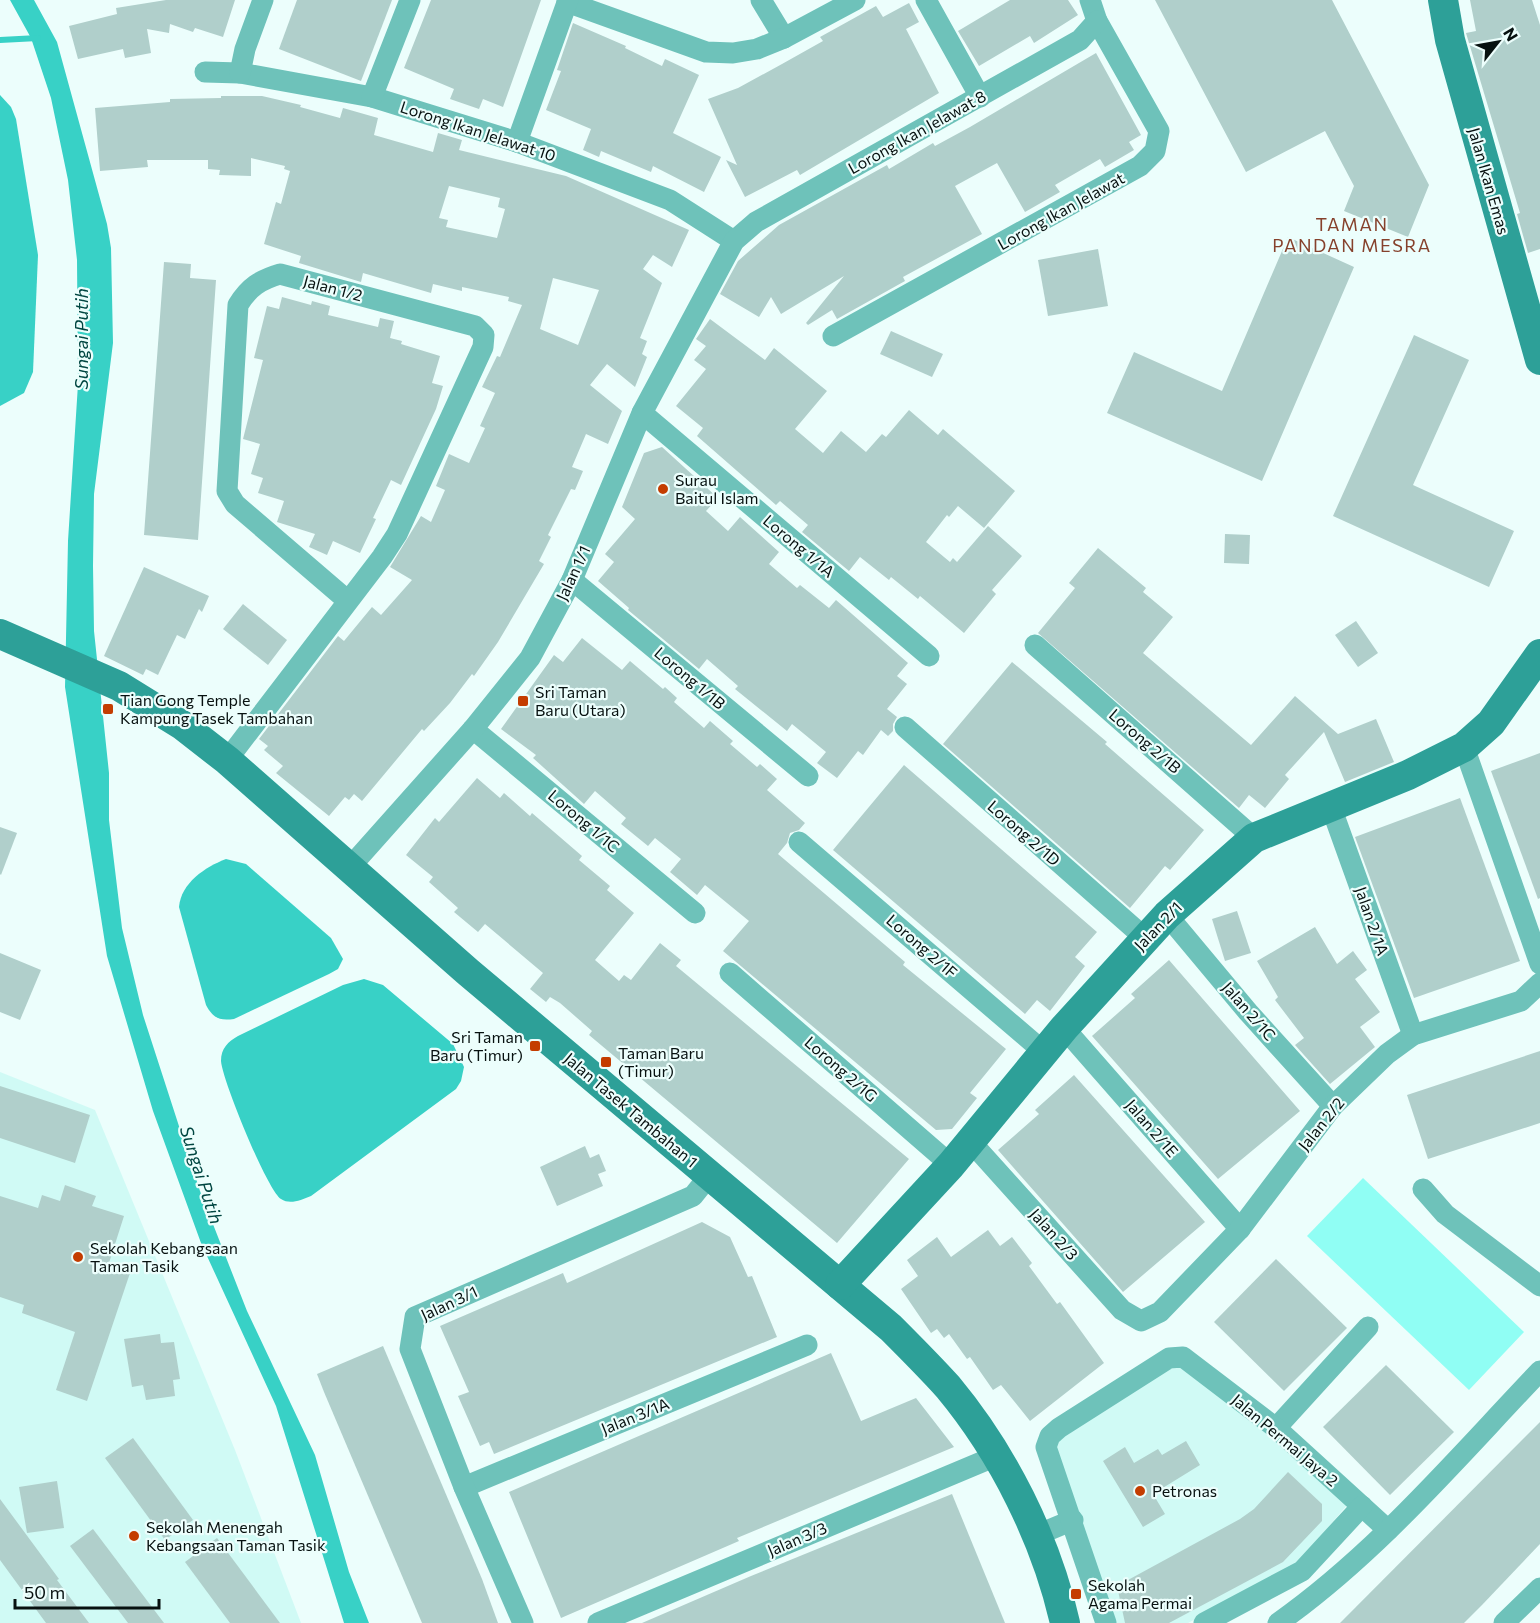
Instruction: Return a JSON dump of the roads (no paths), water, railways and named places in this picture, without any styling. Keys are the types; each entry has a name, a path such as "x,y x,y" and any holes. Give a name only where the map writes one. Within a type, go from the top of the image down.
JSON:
{"street":[{"path":"240,73 244,49 263,0"},
{"path":"372,97 410,0"},
{"path":"761,0 784,38"},
{"path":"518,142 568,1 706,52 733,53 757,49 784,38 855,0"},
{"path":"926,0 980,97"},
{"name":"Lorong Ikan Jelawat","path":"834,336 1055,215 1149,159 1159,142 1159,131 1097,21 1090,0"},
{"name":"Jalan Ikan Emas","path":"1443,0 1450,40 1540,360"},
{"name":"Lorong Ikan Jelawat 8","path":"734,241 756,222 1080,40 1097,21"},
{"name":"Lorong Ikan Jelawat 10","path":"205,72 240,73 372,97 518,142 670,200 734,241"},
{"name":"Jalan 1/1","path":"351,866 473,729 530,658 572,580 642,413 734,241"},
{"name":"Jalan 1/2","path":"227,760 348,601 397,534 483,347 484,335 475,326 280,274 263,279 247,290 238,305 227,491 236,504 348,601"},
{"name":"Lorong 1/1A","path":"642,413 929,656"},
{"name":"Lorong 1/1B","path":"572,580 808,776"},
{"name":"Jalan Tasek Tambahan 1","path":"0,634 119,686 182,725 227,760 351,866 468,972 891,1328 948,1388 996,1456 1038,1535 1059,1621"},
{"name":"Lorong 2/1B","path":"1035,645 1254,838"},
{"name":"Jalan 2/1","path":"840,1284 951,1165 1064,1028 1167,915 1254,838 1408,775 1464,747 1491,723 1540,654"},
{"name":"Lorong 2/1D","path":"905,727 1145,938"},
{"name":"Lorong 1/1C","path":"473,729 695,913"},
{"path":"1464,747 1540,964"},
{"name":"Jalan 2/1A","path":"1331,807 1413,1035"},
{"name":"Lorong 2/1F","path":"799,842 1044,1052"},
{"name":"Jalan 2/1C","path":"1167,915 1248,1012 1333,1106"},
{"name":"Lorong 2/1G","path":"730,973 951,1165"},
{"name":"Jalan 2/2","path":"1141,1321 1160,1312 1240,1229 1333,1106 1387,1054 1413,1035 1469,1020 1521,1001 1540,983"},
{"name":"Jalan 2/1E","path":"1064,1028 1240,1229"},
{"name":"Jalan 2/3","path":"971,1142 1122,1310 1141,1321"},
{"name":"Jalan 3/1","path":"523,1623 464,1487 410,1349 415,1317 693,1196 709,1176"},
{"path":"1423,1190 1445,1214 1540,1286"},
{"path":"1275,1428 1368,1326"},
{"name":"Jalan 3/1A","path":"464,1487 807,1345"},
{"name":"Jalan Permai Jaya 2","path":"1073,1520 1046,1447 1050,1436 1169,1358 1178,1356 1275,1428 1388,1530"},
{"path":"1278,1623 1325,1590 1388,1530 1540,1371"},
{"name":"Jalan 3/3","path":"598,1623 996,1456"},
{"path":"1204,1623 1302,1571 1362,1506"},
{"path":"1038,1535 1073,1520 1106,1623"},
{"path":"1504,1623 1540,1588"}],"water":[{"name":"Sungai Putih","path":"10,0 34,0 57,42 107,224 111,248 113,343 94,494 94,631 109,773 109,820 122,928 143,1015 200,1191 247,1311 315,1455 349,1572 369,1623 344,1623 276,1406 201,1243 153,1111 107,956 65,687 68,541 78,384 77,260 68,180 51,98 31,38"},
{"path":"0,95 11,107 16,119 38,255 33,372 24,393 0,406"},
{"path":"226,859 246,864 331,938 343,959 338,969 329,974 229,1020 217,1018 206,1005 179,907 184,890 189,883 202,871"},
{"path":"364,979 383,985 453,1044 464,1067 461,1081 456,1089 311,1196 296,1201 284,1201 274,1191 246,1133 223,1072 222,1052 228,1043 238,1036 343,985"}],"waterway":[{"path":"0,40 38,38"}],"place":[{"name":"Surau Baitul Islam","path":"663,489"},
{"name":"Sri Taman Baru (Utara)","path":"523,701"},
{"name":"Tian Gong Temple Kampung Tasek Tambahan","path":"108,709"},
{"name":"Sri Taman Baru (Timur)","path":"535,1046"},
{"name":"Taman Baru (Timur)","path":"606,1062"},
{"name":"Sekolah Kebangsaan Taman Tasik","path":"78,1257"},
{"name":"Petronas","path":"1140,1491"},
{"name":"Sekolah Menengah Kebangsaan Taman Tasik","path":"134,1536"},
{"name":"Sekolah Agama Permai","path":"1076,1594"}],"district":[{"name":"TAMAN PANDAN MESRA","path":"1352,235"}]}
